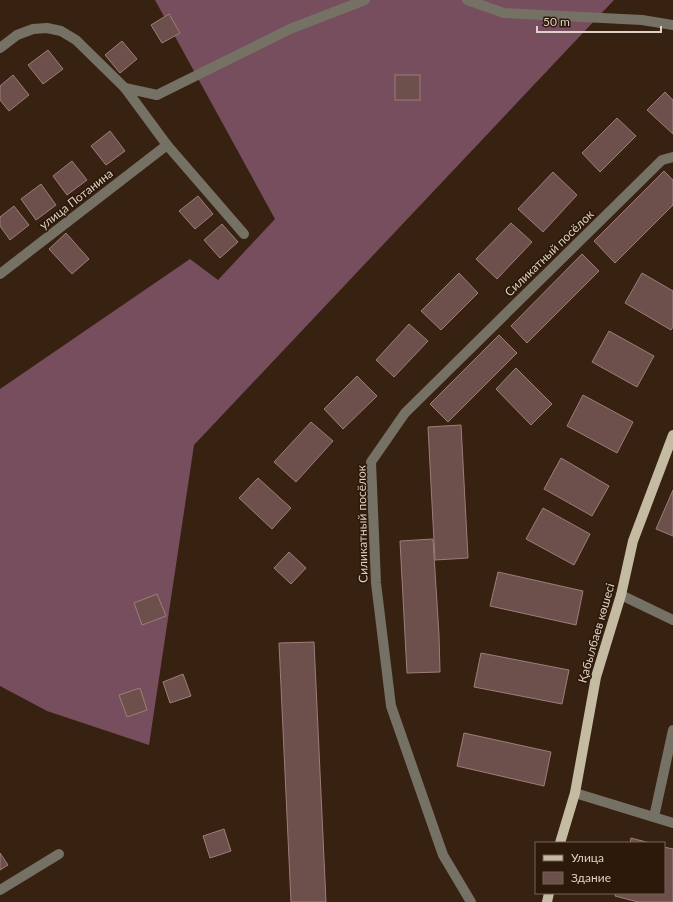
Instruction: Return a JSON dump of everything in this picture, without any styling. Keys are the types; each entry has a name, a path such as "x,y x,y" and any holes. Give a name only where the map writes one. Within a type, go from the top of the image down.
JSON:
{"main road":[{"name":"Қабылбаев көшесі","path":"560,842 575,793 596,677 621,595 633,541 673,435"}],"street":[{"path":"125,88 157,95 290,29 365,0"},
{"path":"467,0 504,14 642,20 673,25"},
{"path":"0,48 17,35 33,29 47,28 61,30 76,40 125,88 167,145 244,234"},
{"name":"улица Потанина","path":"0,274 167,145"},
{"name":"Силикатный посёлок","path":"471,902 443,855 391,706 376,583 371,462 404,413 662,160 673,157"},
{"path":"621,595 673,620"},
{"path":"654,817 673,730"},
{"path":"575,793 673,823"},
{"path":"0,890 59,854"}],"shaded area":[{"path":"155,0 614,0 194,445 149,745 47,711 0,686 0,389 190,259 218,280 275,219"}],"building":[{"path":"169,14 180,33 162,43 151,25"},
{"path":"122,41 137,59 120,73 105,55"},
{"path":"48,50 63,69 43,84 28,65"},
{"path":"13,75 29,95 9,111 0,100 0,86"},
{"path":"395,75 420,75 420,100 395,100"},
{"path":"665,92 673,100 673,134 647,110"},
{"path":"617,118 636,136 600,172 582,153"},
{"path":"110,131 125,151 106,165 91,146"},
{"path":"72,161 87,180 67,195 53,176"},
{"path":"664,171 673,180 673,205 615,263 594,241"},
{"path":"553,172 577,195 543,232 518,209"},
{"path":"41,184 56,205 36,220 21,199"},
{"path":"198,196 213,214 195,229 179,211"},
{"path":"14,206 29,225 10,240 0,226 0,217"},
{"path":"511,223 532,242 497,279 476,259"},
{"path":"222,224 238,242 220,258 204,240"},
{"path":"66,233 89,259 72,274 49,249"},
{"path":"582,254 599,271 527,343 511,326"},
{"path":"459,273 478,293 441,330 421,311"},
{"path":"642,273 673,291 673,327 671,330 625,303"},
{"path":"409,324 428,341 394,377 376,360"},
{"path":"609,331 654,356 637,387 592,362"},
{"path":"499,335 517,353 448,422 430,404"},
{"path":"516,368 552,404 531,425 496,389"},
{"path":"357,376 377,396 343,429 324,409"},
{"path":"583,395 633,422 617,453 567,426"},
{"path":"311,422 333,441 296,482 274,462"},
{"path":"461,425 468,558 435,560 428,427"},
{"path":"561,458 609,486 592,516 544,489"},
{"path":"258,478 291,508 272,529 239,498"},
{"path":"673,490 673,536 656,529"},
{"path":"543,508 590,534 574,565 526,539"},
{"path":"433,539 440,672 407,673 400,541"},
{"path":"289,552 306,568 291,584 274,568"},
{"path":"498,572 583,591 576,625 490,606"},
{"path":"157,594 166,616 142,625 134,603"},
{"path":"314,642 326,902 291,902 279,643"},
{"path":"481,653 569,670 562,704 474,687"},
{"path":"183,674 191,696 170,703 163,682"},
{"path":"140,688 147,710 127,717 119,695"},
{"path":"464,733 551,752 544,786 457,766"},
{"path":"224,829 231,851 210,858 203,836"},
{"path":"631,838 646,842 630,842"},
{"path":"665,847 673,849 673,902 638,902 615,896 616,894 665,894"},
{"path":"0,853 8,865 0,870"}]}
